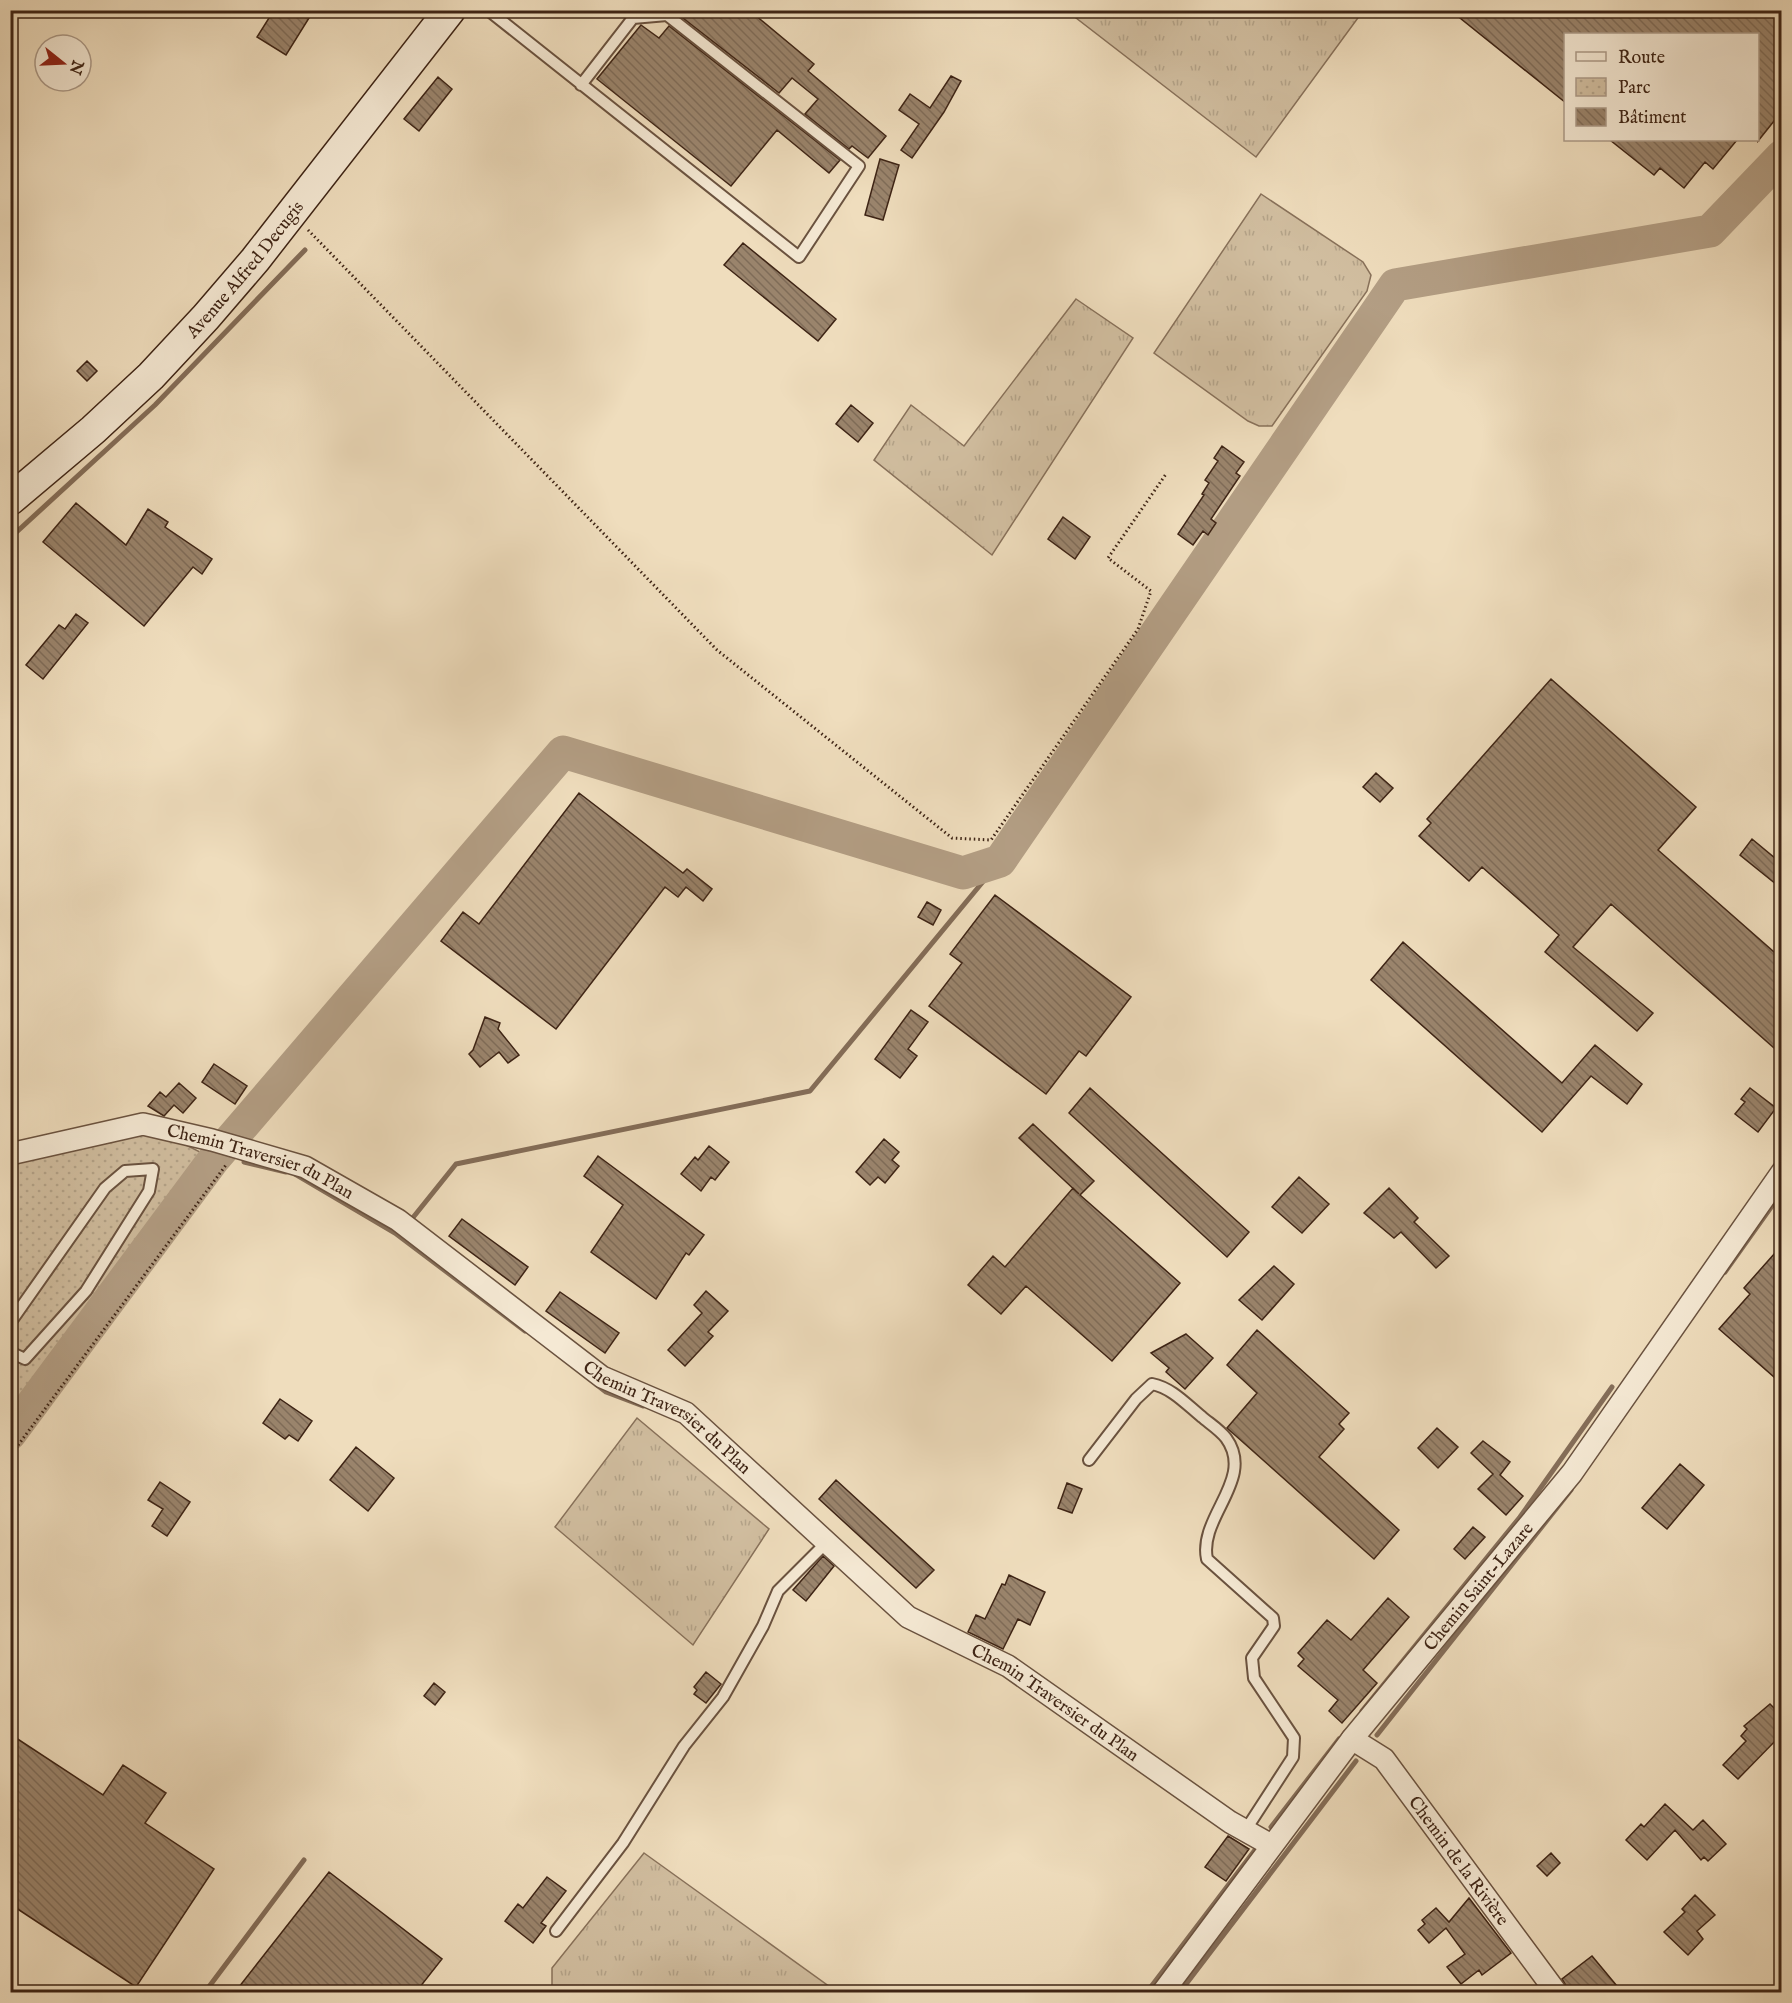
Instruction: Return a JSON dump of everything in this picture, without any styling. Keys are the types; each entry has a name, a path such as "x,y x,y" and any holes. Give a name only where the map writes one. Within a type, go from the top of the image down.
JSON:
{"street":[{"name":"Avenue Alfred Decugis","path":"10,500 93,430 151,376 206,317 292,213 450,10"},
{"name":"Chemin Traversier du Plan","path":"10,1154 143,1124 212,1140 305,1167 398,1220 602,1377 686,1413 908,1617 1008,1666 1245,1831 1271,1845"},
{"name":"Chemin Saint-Lazare","path":"1163,1992 1352,1739 1572,1473 1782,1172"},
{"name":"Chemin de la Rivière","path":"1352,1739 1384,1759 1556,1992"}],"lane":[{"path":"488,10 581,84 799,257 859,166 667,15 633,18 581,84"},
{"path":"10,1323 105,1188 125,1171 153,1168 149,1191 86,1291 25,1359 10,1352"},
{"path":"1089,1460 1136,1399 1152,1384 1166,1387 1225,1436 1233,1450 1235,1468 1209,1533 1205,1551 1207,1559 1273,1618 1274,1626 1252,1659 1254,1678 1294,1738 1293,1757 1245,1831"},
{"path":"556,1931 623,1843 684,1746 723,1697 763,1626 778,1591 827,1542"}],"path":[{"path":"292,213 717,651 952,838 991,840 1137,629 1150,591 1108,558 1166,474"},
{"path":"10,1456 238,1149"}],"green space":[{"path":"1067,11 1363,11 1256,157"},
{"path":"1261,194 1363,262 1371,275 1367,291 1272,426 1259,426 1248,421 1154,353"},
{"path":"1076,299 1133,338 992,555 874,460 911,405 964,446"},
{"path":"138,1131 166,1135 204,1154 11,1414 11,1162"},
{"path":"637,1418 769,1529 693,1645 555,1527"},
{"path":"644,1853 837,1992 552,1992 552,1968"}],"building":[{"path":"274,10 314,10 286,55 257,37"},
{"path":"682,10 749,10 814,64 808,71 886,136 868,158 852,146 849,149 805,114 818,99 792,78 779,93 679,15"},
{"path":"1450,10 1782,10 1782,111 1759,140 1759,33 1564,33 1564,101"},
{"path":"641,25 659,38 669,26 840,160 829,173 777,130 731,186 597,79"},
{"path":"951,76 961,81 944,112 912,158 901,150 919,124 899,110 910,94 930,108"},
{"path":"438,77 452,89 419,131 404,119"},
{"path":"1611,141 1736,141 1713,169 1705,162 1684,188 1660,168 1654,175"},
{"path":"880,159 899,165 883,220 865,215"},
{"path":"743,243 836,319 818,341 724,265"},
{"path":"87,361 97,371 87,381 77,371"},
{"path":"851,405 873,423 858,442 836,424"},
{"path":"1222,446 1244,462 1236,473 1240,476 1211,519 1216,523 1208,535 1203,531 1193,545 1178,534 1204,495 1202,494 1209,483 1205,480 1218,461 1214,458"},
{"path":"76,503 126,545 148,509 168,522 165,527 212,559 202,574 193,567 144,626 43,542"},
{"path":"1063,517 1090,537 1075,559 1048,539"},
{"path":"76,614 88,623 43,679 26,665 59,625 65,629"},
{"path":"1551,679 1696,807 1658,850 1782,959 1782,1055 1611,904 1573,947 1653,1013 1637,1031 1545,952 1559,935 1482,867 1469,881 1419,836 1431,823 1427,819"},
{"path":"1376,773 1393,788 1380,802 1363,787"},
{"path":"579,793 683,873 687,869 712,889 703,901 686,887 678,897 665,887 556,1029 441,941 463,912 479,924"},
{"path":"1752,839 1782,864 1782,889 1740,855"},
{"path":"995,895 1131,997 1086,1056 1079,1051 1046,1094 929,1006 962,963 950,954"},
{"path":"927,902 941,910 933,925 918,917"},
{"path":"1403,942 1562,1083 1595,1045 1642,1084 1627,1104 1591,1076 1542,1132 1371,980"},
{"path":"911,1010 928,1022 908,1049 917,1056 900,1078 875,1059"},
{"path":"485,1017 500,1023 498,1029 519,1055 508,1063 499,1052 480,1067 469,1054 473,1050"},
{"path":"214,1064 247,1086 235,1104 202,1082"},
{"path":"179,1083 196,1098 183,1113 174,1105 164,1116 148,1106 160,1092 166,1097"},
{"path":"1090,1088 1249,1232 1227,1257 1069,1113"},
{"path":"1750,1088 1776,1108 1758,1132 1735,1114 1745,1102 1741,1099"},
{"path":"1033,1124 1094,1181 1080,1195 1180,1283 1112,1361 1026,1286 1001,1314 968,1285 993,1256 1005,1267 1073,1188 1019,1138"},
{"path":"884,1139 899,1152 892,1160 899,1166 885,1183 878,1177 870,1185 856,1172"},
{"path":"709,1146 729,1162 715,1180 711,1177 701,1191 681,1174 695,1157 698,1160"},
{"path":"598,1156 704,1235 689,1255 686,1253 656,1299 591,1252 623,1205 584,1176"},
{"path":"1299,1177 1329,1204 1302,1233 1272,1207"},
{"path":"1389,1188 1418,1218 1414,1222 1449,1256 1436,1268 1401,1232 1394,1238 1364,1213"},
{"path":"462,1219 528,1267 515,1285 449,1236"},
{"path":"1782,1245 1782,1384 1719,1329 1750,1294 1744,1288"},
{"path":"1274,1266 1294,1284 1262,1320 1239,1300"},
{"path":"706,1291 728,1311 708,1332 713,1336 685,1366 668,1350 702,1313 694,1305"},
{"path":"560,1292 619,1333 605,1353 546,1311"},
{"path":"1257,1330 1349,1413 1339,1424 1344,1429 1319,1457 1399,1530 1374,1559 1227,1428 1257,1393 1227,1365"},
{"path":"1186,1334 1213,1358 1185,1389 1166,1372 1169,1368 1151,1353"},
{"path":"280,1399 312,1421 298,1441 289,1435 285,1439 263,1423"},
{"path":"1437,1428 1458,1447 1438,1468 1418,1448"},
{"path":"1483,1441 1510,1462 1500,1475 1523,1496 1506,1515 1478,1489 1493,1474 1471,1453"},
{"path":"356,1447 394,1478 368,1511 330,1480"},
{"path":"1680,1464 1704,1485 1667,1529 1642,1508"},
{"path":"836,1480 934,1570 916,1588 819,1499"},
{"path":"160,1482 190,1502 167,1536 152,1526 163,1509 148,1500"},
{"path":"1067,1483 1082,1489 1072,1513 1058,1508"},
{"path":"1473,1527 1485,1537 1465,1559 1454,1549"},
{"path":"823,1556 834,1566 806,1601 793,1590"},
{"path":"1009,1575 1045,1592 1030,1625 1018,1619 1003,1649 968,1632 976,1615 985,1619 1002,1584 1005,1585"},
{"path":"1388,1598 1409,1617 1363,1670 1377,1683 1342,1723 1329,1711 1338,1700 1298,1666 1304,1659 1298,1653 1327,1620 1351,1640"},
{"path":"706,1672 721,1684 706,1703 694,1694 697,1690 694,1687"},
{"path":"434,1683 445,1692 435,1705 424,1696"},
{"path":"1770,1704 1782,1716 1782,1734 1738,1779 1723,1765 1746,1741 1741,1736 1747,1729 1744,1726"},
{"path":"10,1734 103,1795 123,1765 166,1793 145,1823 214,1869 136,1987 10,1904"},
{"path":"1665,1804 1693,1830 1703,1820 1726,1844 1708,1861 1704,1857 1701,1860 1675,1830 1647,1860 1626,1840 1641,1824 1644,1827"},
{"path":"1228,1836 1249,1849 1226,1881 1205,1867"},
{"path":"1551,1853 1560,1863 1547,1876 1537,1866"},
{"path":"329,1872 442,1959 416,1992 235,1992"},
{"path":"547,1877 566,1891 541,1923 546,1926 533,1943 505,1921 518,1904 523,1908"},
{"path":"1695,1895 1715,1915 1697,1931 1703,1939 1688,1955 1664,1932 1685,1912 1682,1909"},
{"path":"1469,1898 1511,1953 1482,1975 1479,1970 1461,1984 1447,1967 1465,1954 1446,1928 1429,1943 1418,1930 1425,1924 1422,1920 1436,1908 1449,1922"},
{"path":"1592,1956 1622,1992 1569,1991 1562,1979"}],"waterway":[{"path":"10,1434 214,1159 563,752 963,873 1000,861 1395,285 1710,231 1782,156"},
{"path":"10,538 155,405 305,250"},
{"path":"411,1220 456,1164 810,1091 1000,861"},
{"path":"244,1162 286,1172"},
{"path":"295,1174 395,1233 525,1331"},
{"path":"1725,1272 1782,1192"},
{"path":"597,1385 606,1392 643,1406"},
{"path":"1362,1711 1520,1517 1612,1387"},
{"path":"1377,1735 1571,1490"},
{"path":"1271,1827 1339,1739"},
{"path":"1180,1992 1356,1761"},
{"path":"1147,1992 1255,1850"},
{"path":"205,1992 304,1860"}]}
